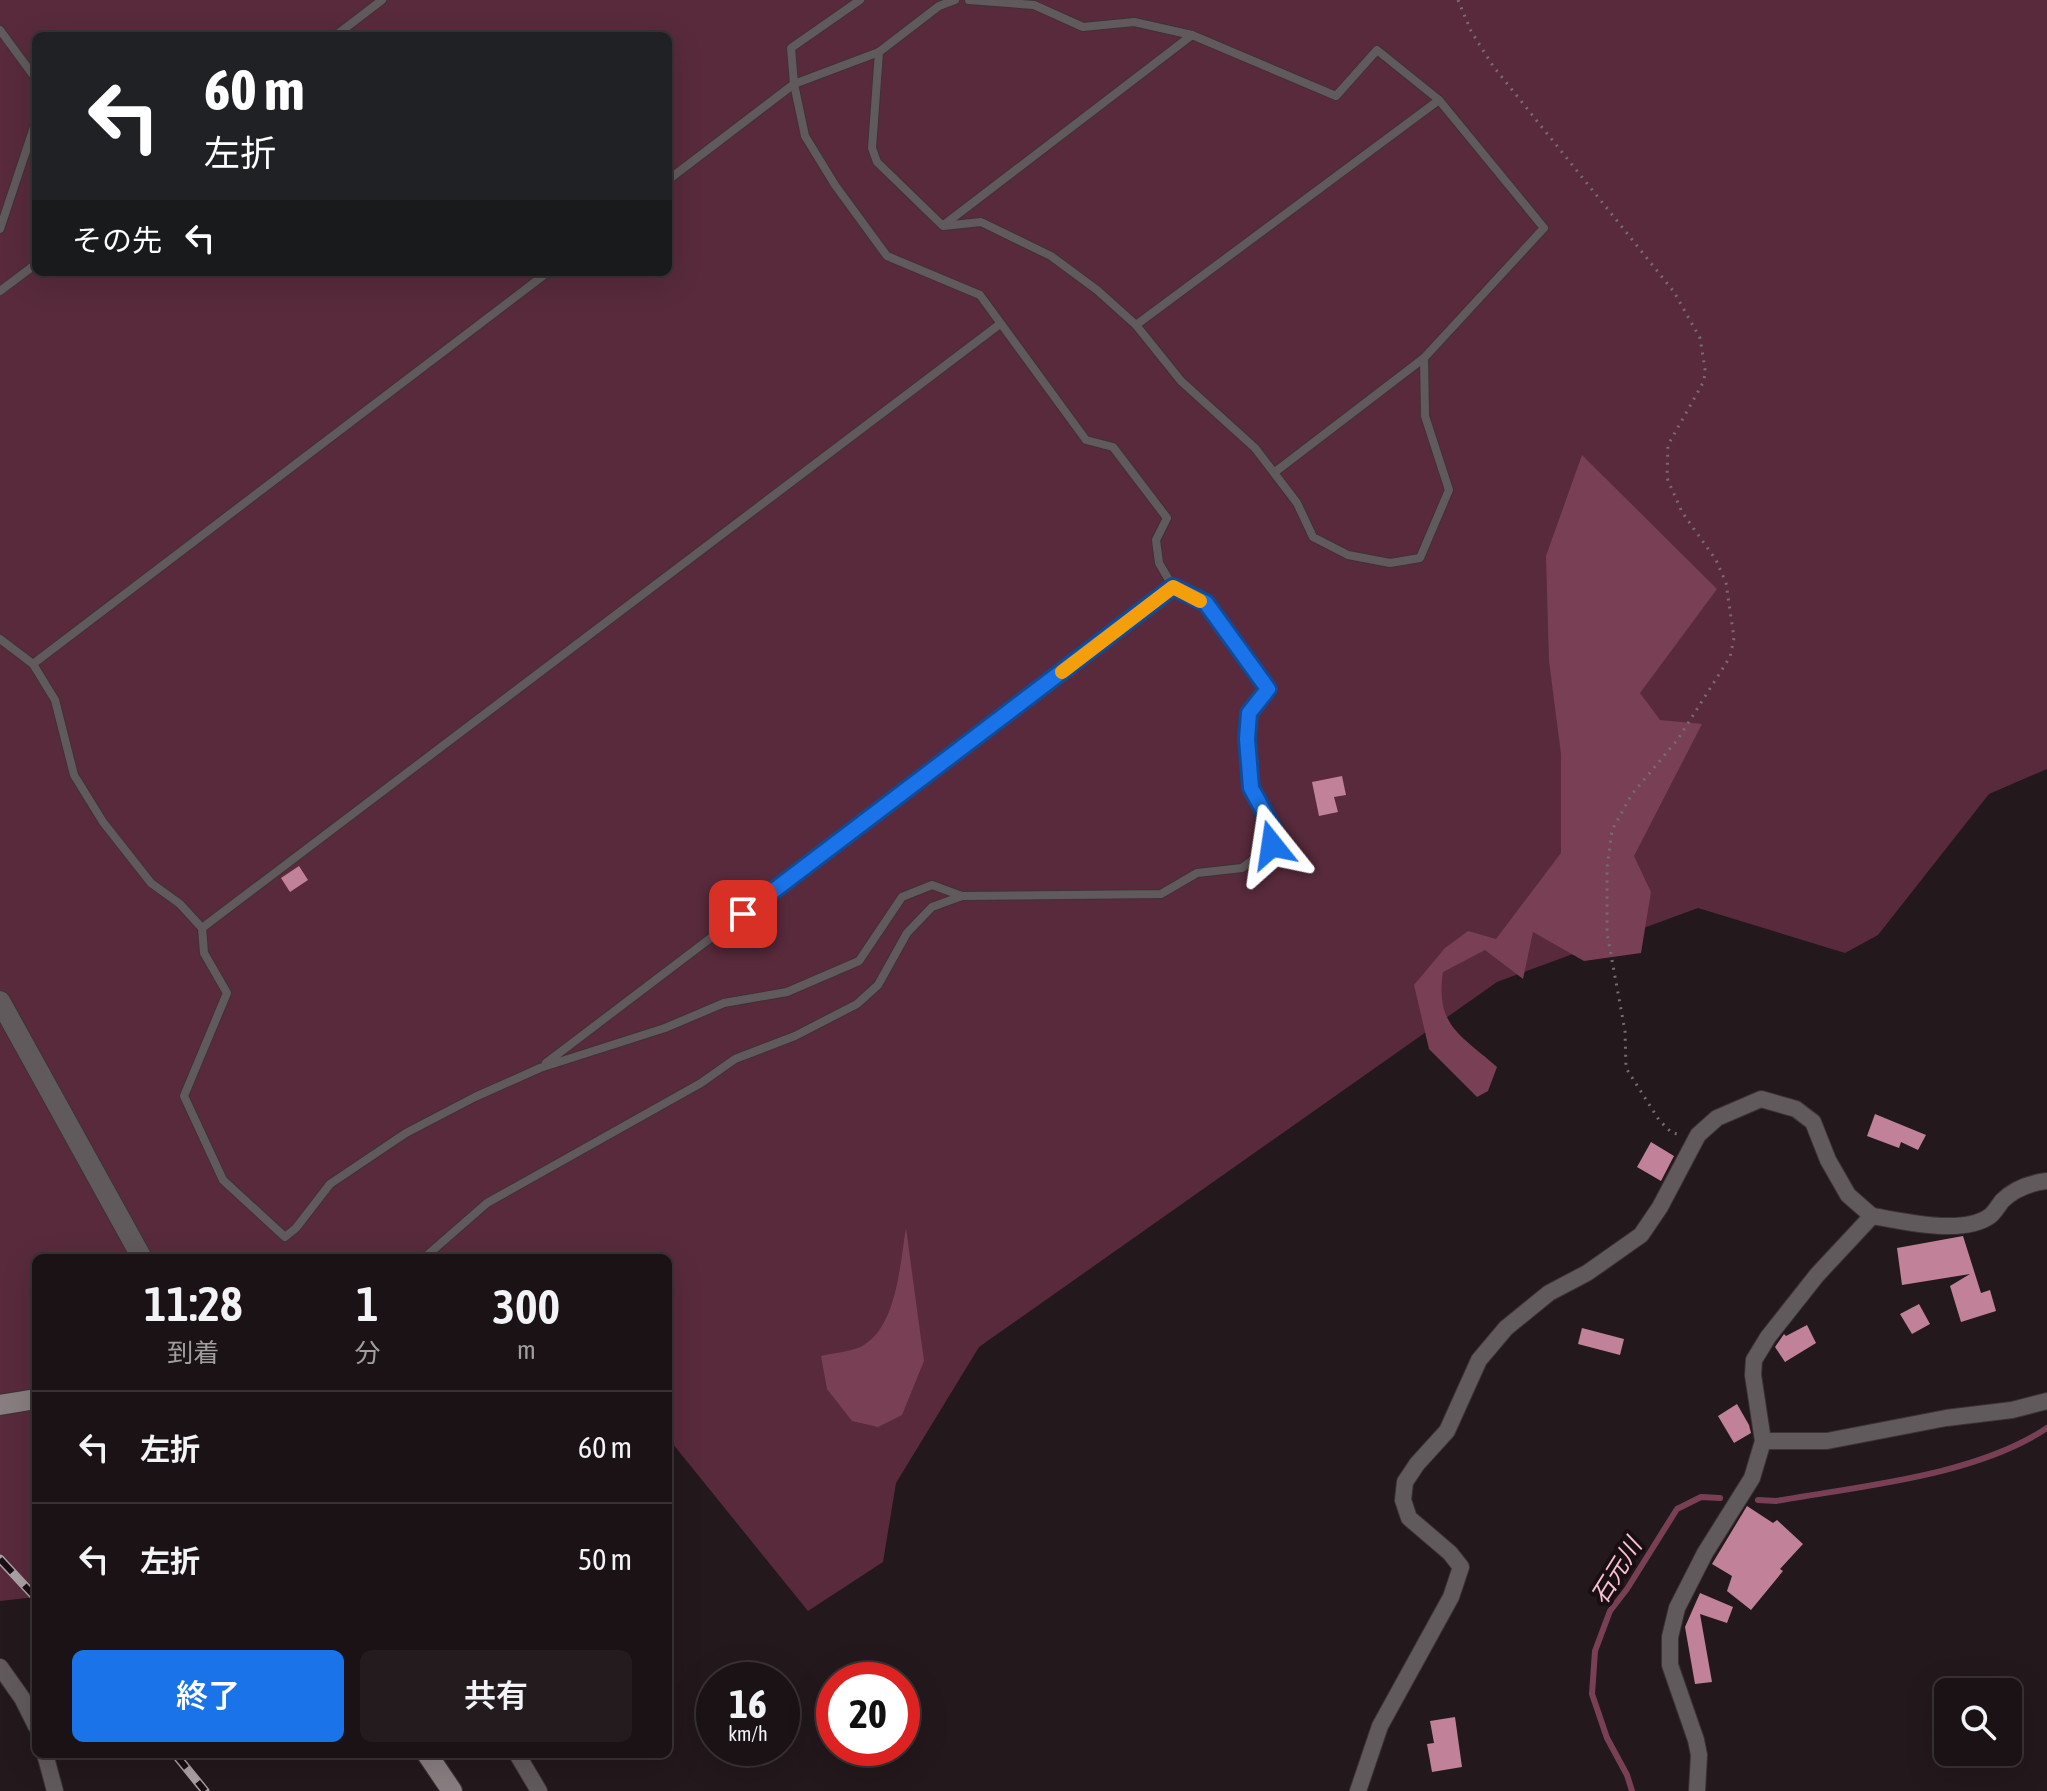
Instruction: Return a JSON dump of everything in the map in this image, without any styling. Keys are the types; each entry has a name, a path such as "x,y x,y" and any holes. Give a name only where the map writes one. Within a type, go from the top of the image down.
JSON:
{"main road":[{"path":"430,1758 452,1791"}],"street":[{"path":"0,1001 140,1254"},
{"path":"1358,1791 1380,1726 1451,1597 1461,1567 1450,1553 1409,1518 1403,1500 1405,1482 1447,1431 1479,1360 1506,1328 1549,1293 1587,1273 1641,1235 1660,1207 1698,1135 1717,1118 1761,1099 1796,1109 1813,1122 1828,1160 1848,1195 1872,1216 1947,1226 1976,1221 1990,1216 2004,1199 2025,1185 2047,1181"},
{"path":"1697,1791 1699,1755 1696,1740 1670,1665 1672,1623 1705,1553 1752,1478 1763,1441 1753,1375 1754,1360 1768,1337 1817,1275 1872,1216"},
{"path":"1763,1441 1827,1441 1946,1418 2012,1410 2047,1401"},
{"path":"0,1667 32,1718"},
{"path":"46,1758 55,1791"},
{"path":"519,1758 539,1791"}],"lane":[{"path":"340,32 382,0"},
{"path":"429,1254 487,1203 701,1083 735,1059 795,1036 857,1004 878,985 907,933 932,907 962,896 1161,894 1197,873 1242,868 1272,845 1274,830 1251,788 1247,739 1249,713 1268,689 1206,603 1173,587 1159,563 1156,540 1167,518 1113,447 1086,440 980,295 887,256 835,185 805,136 794,84 791,48 860,0"},
{"path":"672,177 794,84 879,52 939,6 955,0"},
{"path":"969,0 1034,5 1083,27 1134,22 1192,35 1336,96 1377,50 1439,100 1544,228 1424,358 1275,472"},
{"path":"0,30 32,74"},
{"path":"943,226 1192,35"},
{"path":"879,52 872,148 877,162 943,226"},
{"path":"1136,325 1439,100"},
{"path":"0,229 32,133"},
{"path":"943,226 981,222 1051,256 1097,290 1136,325 1181,381 1255,448 1297,503 1313,537 1348,555 1390,563 1420,558 1449,490 1425,416 1424,358"},
{"path":"0,291 32,267"},
{"path":"33,664 543,276"},
{"path":"202,928 1000,324"},
{"path":"540,1068 1173,587"},
{"path":"0,639 33,664 55,700 74,775 103,822 151,883 180,904 202,928 204,953 227,993 184,1096 223,1180 285,1237 296,1228 330,1184 406,1133 475,1097 540,1068 665,1028 724,1003 787,992 859,961 902,897 932,885 962,896"}],"path":[{"path":"1458,0 1471,31 1493,66 1674,292 1700,338 1704,381 1668,445 1667,478 1682,512 1716,560 1726,583 1734,638 1730,657 1678,739 1632,794 1612,830 1607,868 1607,933 1625,1031 1626,1068 1659,1120 1672,1133 1698,1135"}],"shaded area":[{"path":"0,0 2047,0 2047,769 1989,794 1878,935 1845,953 1698,908 1497,982 979,1347 896,1483 883,1562 808,1611 672,1443 672,1254 32,1254 32,1597 0,1601"},
{"path":"1582,455 1717,589 1640,693 1660,720 1702,724 1634,856 1651,892 1641,953 1584,961 1533,932 1523,979 1485,950 1443,972 1443,1005 1447,1017 1462,1037 1497,1067 1488,1091 1477,1097 1429,1049 1414,985 1445,948 1468,931 1496,939 1561,853 1561,754 1549,661 1546,556"},
{"path":"906,1228 924,1361 902,1415 878,1427 852,1421 827,1389 821,1356 858,1348 871,1340 881,1327 894,1295"}],"building":[{"path":"1342,776 1346,795 1334,797 1338,812 1319,816 1312,782"},
{"path":"299,866 308,880 290,892 281,878"},
{"path":"1875,1114 1926,1135 1918,1150 1901,1142 1899,1148 1867,1136"},
{"path":"1651,1142 1674,1156 1661,1181 1637,1167"},
{"path":"1963,1236 1981,1293 1990,1290 1996,1311 1961,1322 1950,1286 1970,1274 1902,1285 1897,1248"},
{"path":"1919,1304 1930,1324 1912,1334 1900,1314"},
{"path":"1807,1325 1816,1343 1785,1362 1775,1347 1784,1334 1786,1336"},
{"path":"1582,1328 1624,1339 1620,1355 1578,1344"},
{"path":"1737,1404 1751,1433 1734,1443 1718,1416"},
{"path":"1747,1506 1773,1523 1777,1520 1803,1544 1780,1569 1783,1571 1751,1610 1727,1591 1732,1576 1712,1564"},
{"path":"1700,1593 1733,1607 1727,1623 1700,1614 1712,1682 1695,1684 1685,1627"},
{"path":"1455,1717 1462,1767 1432,1772 1427,1744 1434,1743 1430,1721"}],"waterway":[{"name":"石元川","path":"1758,1500 1776,1501 1916,1477 1986,1458 2047,1428"},
{"name":"石元川","path":"1632,1791 1607,1738 1592,1694 1595,1651 1610,1611 1677,1509 1701,1497 1720,1498"}],"railway":[{"path":"0,1559 32,1594"},
{"path":"178,1758 205,1791"}],"slow traffic":[{"path":"1062,672 1173,587 1200,601"}],"route":[{"path":"743,914 1173,587 1206,603 1268,689 1249,713 1247,739 1251,788 1274,830 1272,845"}]}
